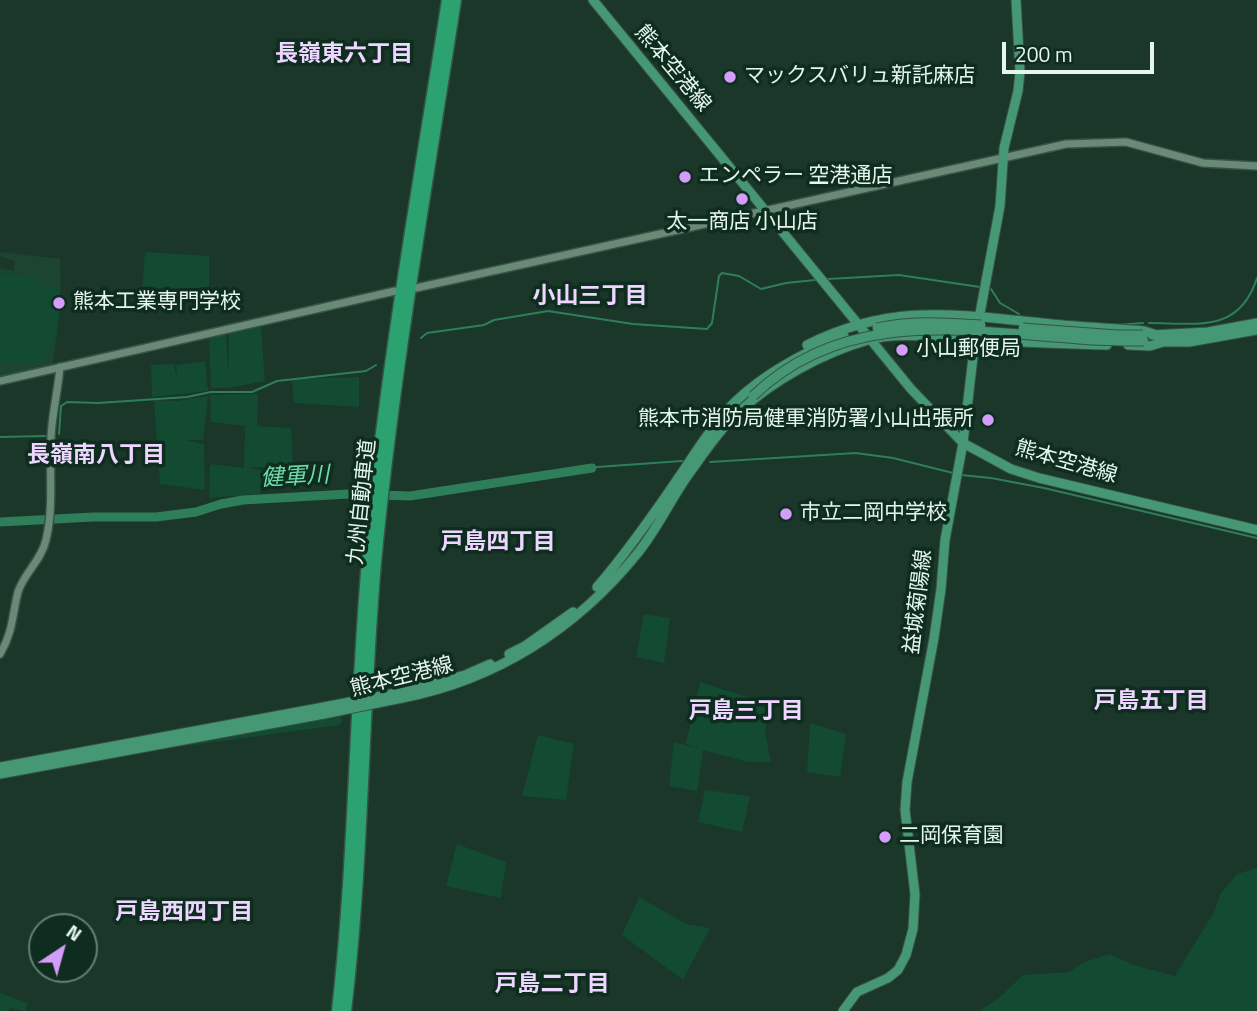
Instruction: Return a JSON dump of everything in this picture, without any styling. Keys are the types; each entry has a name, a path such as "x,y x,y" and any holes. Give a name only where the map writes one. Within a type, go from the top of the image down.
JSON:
{"highway":[{"name":"九州自動車道","path":"380,482 399,298 447,0"},
{"name":"九州自動車道","path":"337,1011 348,902 362,621 380,482 456,0"},
{"name":"九州自動車道","path":"345,1011 357,903 377,502"}],"main road":[{"name":"熊本空港線","path":"593,0 870,339 944,425 963,443 1011,469 1039,478 1257,530"},
{"name":"益城菊陽線","path":"843,1011 857,992 895,973 904,961 910,942 915,894 905,810 906,786 929,665 941,589 945,540 963,443 975,340 1000,206 1003,158 1020,72 1016,0"},
{"name":"熊本空港線","path":"739,405 741,390 771,367 826,335 858,323 894,316 979,316 1144,331 1160,338 1189,342 1257,330"},
{"name":"熊本空港線","path":"0,774 445,688 480,675 528,651 584,609 637,554 685,480 739,405 751,393 808,358 861,337 892,331 994,331 1081,340 1160,338 1257,323"},
{"name":"熊本空港線","path":"739,405 810,363 870,339 909,337 1150,346 1160,338"},
{"name":"熊本空港線","path":"0,767 324,710"}],"street":[{"path":"416,288 1066,144 1126,142 1203,163 1257,166"},
{"path":"0,381 396,291"},
{"path":"0,654 12,628 18,593 24,577 41,557 46,541 50,439 60,367"}],"shaded area":[{"name":"熊本工業専門学校","path":"0,252 60,259 61,284 53,363 0,378 0,363 39,362 59,287 38,284 36,277 0,272 0,268 14,271 15,261 0,256"},
{"path":"145,252 209,256 209,296 142,290"},
{"path":"0,272 36,277 38,284 59,287 60,305 55,339 46,357 40,362 0,363"},
{"path":"261,327 265,381 228,388 211,388 209,339 226,334 228,372 229,333"},
{"path":"205,361 208,391 152,397 151,365 174,364 177,379 176,365"},
{"path":"359,377 359,407 294,403 292,379"},
{"path":"258,394 257,426 291,428 293,466 248,468 265,471 260,494 209,498 210,464 244,468 245,426 211,422 210,395"},
{"path":"208,396 203,440 185,440 204,444 205,490 160,484 154,400 177,401"},
{"path":"644,614 670,618 664,663 636,657"},
{"path":"700,682 770,704 765,732 771,762 748,762 703,750 697,791 669,786 674,742 698,749 686,744"},
{"path":"341,716 342,722 339,725 172,748"},
{"path":"810,723 846,734 840,777 807,772"},
{"path":"538,735 574,744 566,800 522,796"},
{"path":"705,790 750,796 742,832 698,822"},
{"path":"457,844 506,862 501,898 446,886"},
{"path":"1257,868 1257,1011 980,1011 1023,975 1069,972 1084,962 1110,954 1133,965 1175,976 1215,910 1220,894 1237,874"},
{"path":"639,897 686,924 710,928 683,980 622,935"},
{"path":"0,993 28,1003 25,1011 10,1008 9,1011 0,1011"}],"waterway":[{"path":"421,338 427,333 484,325 494,320 548,311 633,324 707,329 712,323 719,276 722,273 739,276 761,289 815,280"},
{"path":"828,279 899,275 980,287"},
{"path":"1149,323 1199,324 1227,317 1239,309 1249,296 1257,278"},
{"path":"991,289 1000,303 1019,314"},
{"path":"1116,325 1143,323"},
{"path":"59,434 61,406 67,402 98,403 187,397 211,392 252,392 277,381 366,371 376,365"},
{"path":"0,437 45,436"},
{"path":"710,462 856,453 893,458 953,473"},
{"path":"597,467 682,461"},
{"name":"健軍川","path":"0,522 156,517 196,512 243,500 348,494 410,496 592,468"},
{"path":"961,475 1044,488 1257,538"}],"place":[{"name":"マックスバリュ新託麻店","path":"730,77"},
{"name":"エンペラー 空港通店","path":"685,177"},
{"name":"太一商店 小山店","path":"742,199"},
{"name":"熊本工業専門学校","path":"59,303"},
{"name":"小山郵便局","path":"902,350"},
{"name":"熊本市消防局健軍消防署小山出張所","path":"988,420"},
{"name":"市立二岡中学校","path":"786,514"},
{"name":"二岡保育園","path":"885,837"}],"district":[{"name":"長嶺東六丁目","path":"344,55"},
{"name":"小山三丁目","path":"590,297"},
{"name":"長嶺南八丁目","path":"96,456"},
{"name":"戸島四丁目","path":"498,543"},
{"name":"戸島五丁目","path":"1151,702"},
{"name":"戸島三丁目","path":"746,712"},
{"name":"戸島西四丁目","path":"184,913"},
{"name":"戸島二丁目","path":"552,985"}]}
